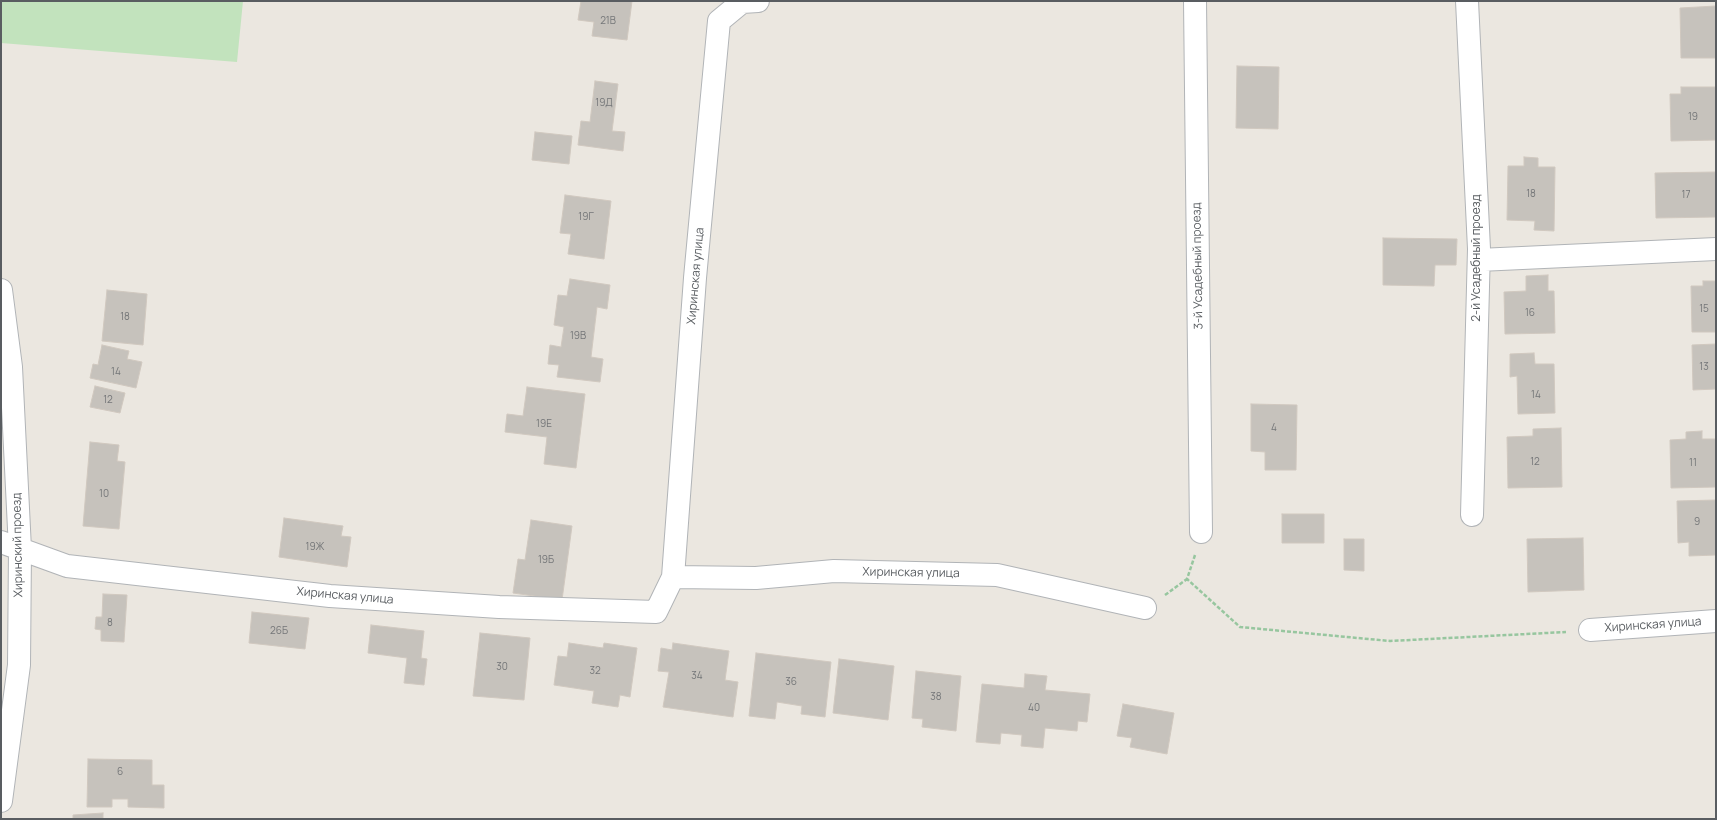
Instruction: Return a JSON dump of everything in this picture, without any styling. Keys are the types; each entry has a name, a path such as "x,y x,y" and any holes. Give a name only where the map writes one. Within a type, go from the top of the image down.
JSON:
{"street":[{"name":"Хиринская улица","path":"11,546 67,566 330,596 499,607 656,612 673,577 695,278 719,21 742,2 758,1"},
{"name":"3-й Усадебный проезд","path":"1195,1 1201,532"},
{"name":"2-й Усадебный проезд","path":"1467,1 1479,260 1472,515"},
{"path":"1479,260 1716,249"},
{"name":"Хиринский проезд","path":"1,290 10,367 11,546 19,665 1,800"},
{"name":"Хиринская улица","path":"673,577 756,578 834,571 997,575 1145,608"},
{"name":"Хиринская улица","path":"1590,630 1716,621"}],"path":[{"path":"1201,532 1187,579 1240,627 1390,641 1590,630"}],"green space":[{"path":"1,1 243,1 237,62 1,43"}],"building":[{"path":"581,1 632,1 627,40 592,36 594,22 578,20"},
{"path":"1716,6 1716,58 1681,58 1680,8"},
{"path":"1237,66 1279,67 1278,129 1236,128"},
{"path":"595,81 618,84 612,131 625,132 623,151 578,145 581,121 590,122"},
{"path":"1681,87 1716,87 1716,140 1671,141 1670,94 1681,94"},
{"path":"535,132 572,136 569,164 532,160"},
{"path":"1524,157 1538,158 1538,167 1555,167 1554,231 1534,230 1535,221 1507,220 1508,166 1524,166"},
{"path":"1716,172 1716,217 1656,218 1655,173"},
{"path":"565,195 611,201 604,259 568,254 571,234 560,233"},
{"path":"1383,238 1457,239 1456,265 1435,265 1434,286 1383,285"},
{"path":"1548,275 1548,291 1554,291 1555,333 1505,334 1504,292 1526,291 1526,276"},
{"path":"570,279 610,285 607,309 597,307 591,357 603,359 600,382 557,377 559,365 548,364 550,345 561,347 564,327 554,325 558,295 567,296"},
{"path":"1703,281 1716,281 1716,332 1692,332 1691,286 1703,286"},
{"path":"107,290 147,294 143,345 102,341"},
{"path":"1716,344 1716,389 1693,390 1692,345"},
{"path":"102,345 129,351 127,359 142,362 136,388 90,378 93,364 98,365"},
{"path":"1534,353 1535,364 1554,364 1555,413 1518,414 1517,376 1510,377 1510,354"},
{"path":"95,386 125,393 120,413 90,407"},
{"path":"527,387 585,394 576,468 544,464 547,437 505,432 507,414 523,416"},
{"path":"1251,404 1297,405 1296,470 1265,470 1265,452 1251,451"},
{"path":"1561,428 1562,487 1508,488 1507,437 1533,436 1533,429"},
{"path":"1702,431 1702,439 1716,439 1716,487 1671,488 1670,440 1686,439 1686,432"},
{"path":"90,442 119,445 117,461 125,462 119,529 83,526"},
{"path":"1716,500 1716,555 1689,556 1689,542 1678,543 1677,501"},
{"path":"1282,514 1324,514 1324,543 1282,543"},
{"path":"284,518 343,526 341,536 351,537 347,567 279,557"},
{"path":"531,520 572,526 562,600 513,593 518,559 525,560"},
{"path":"1583,538 1584,590 1528,592 1527,539"},
{"path":"1344,539 1364,539 1364,571 1344,570"},
{"path":"103,594 127,595 124,642 101,641 101,630 95,629 96,617 102,617"},
{"path":"252,612 309,618 305,649 249,643"},
{"path":"371,625 424,631 421,658 427,659 424,685 404,683 407,658 368,653"},
{"path":"480,633 530,638 524,700 473,696"},
{"path":"569,643 603,648 604,643 637,648 630,697 620,695 618,707 592,703 594,691 554,685 558,656 567,657"},
{"path":"673,643 729,651 725,680 738,682 733,717 663,707 669,672 658,671 661,648 672,650"},
{"path":"756,653 831,662 825,717 801,714 802,706 777,702 775,719 749,716"},
{"path":"839,659 894,666 888,720 833,713"},
{"path":"916,671 961,676 956,731 922,727 923,719 912,718"},
{"path":"1025,674 1047,676 1045,690 1090,694 1087,722 1078,721 1077,731 1045,728 1043,748 1021,746 1022,735 1001,733 1000,744 976,742 982,684 1024,688"},
{"path":"1123,704 1174,713 1167,754 1130,747 1132,738 1117,736"},
{"path":"88,759 152,760 152,785 164,785 164,808 128,807 128,799 112,799 112,807 87,807"},
{"path":"103,813 103,819 73,819 73,815"}]}
